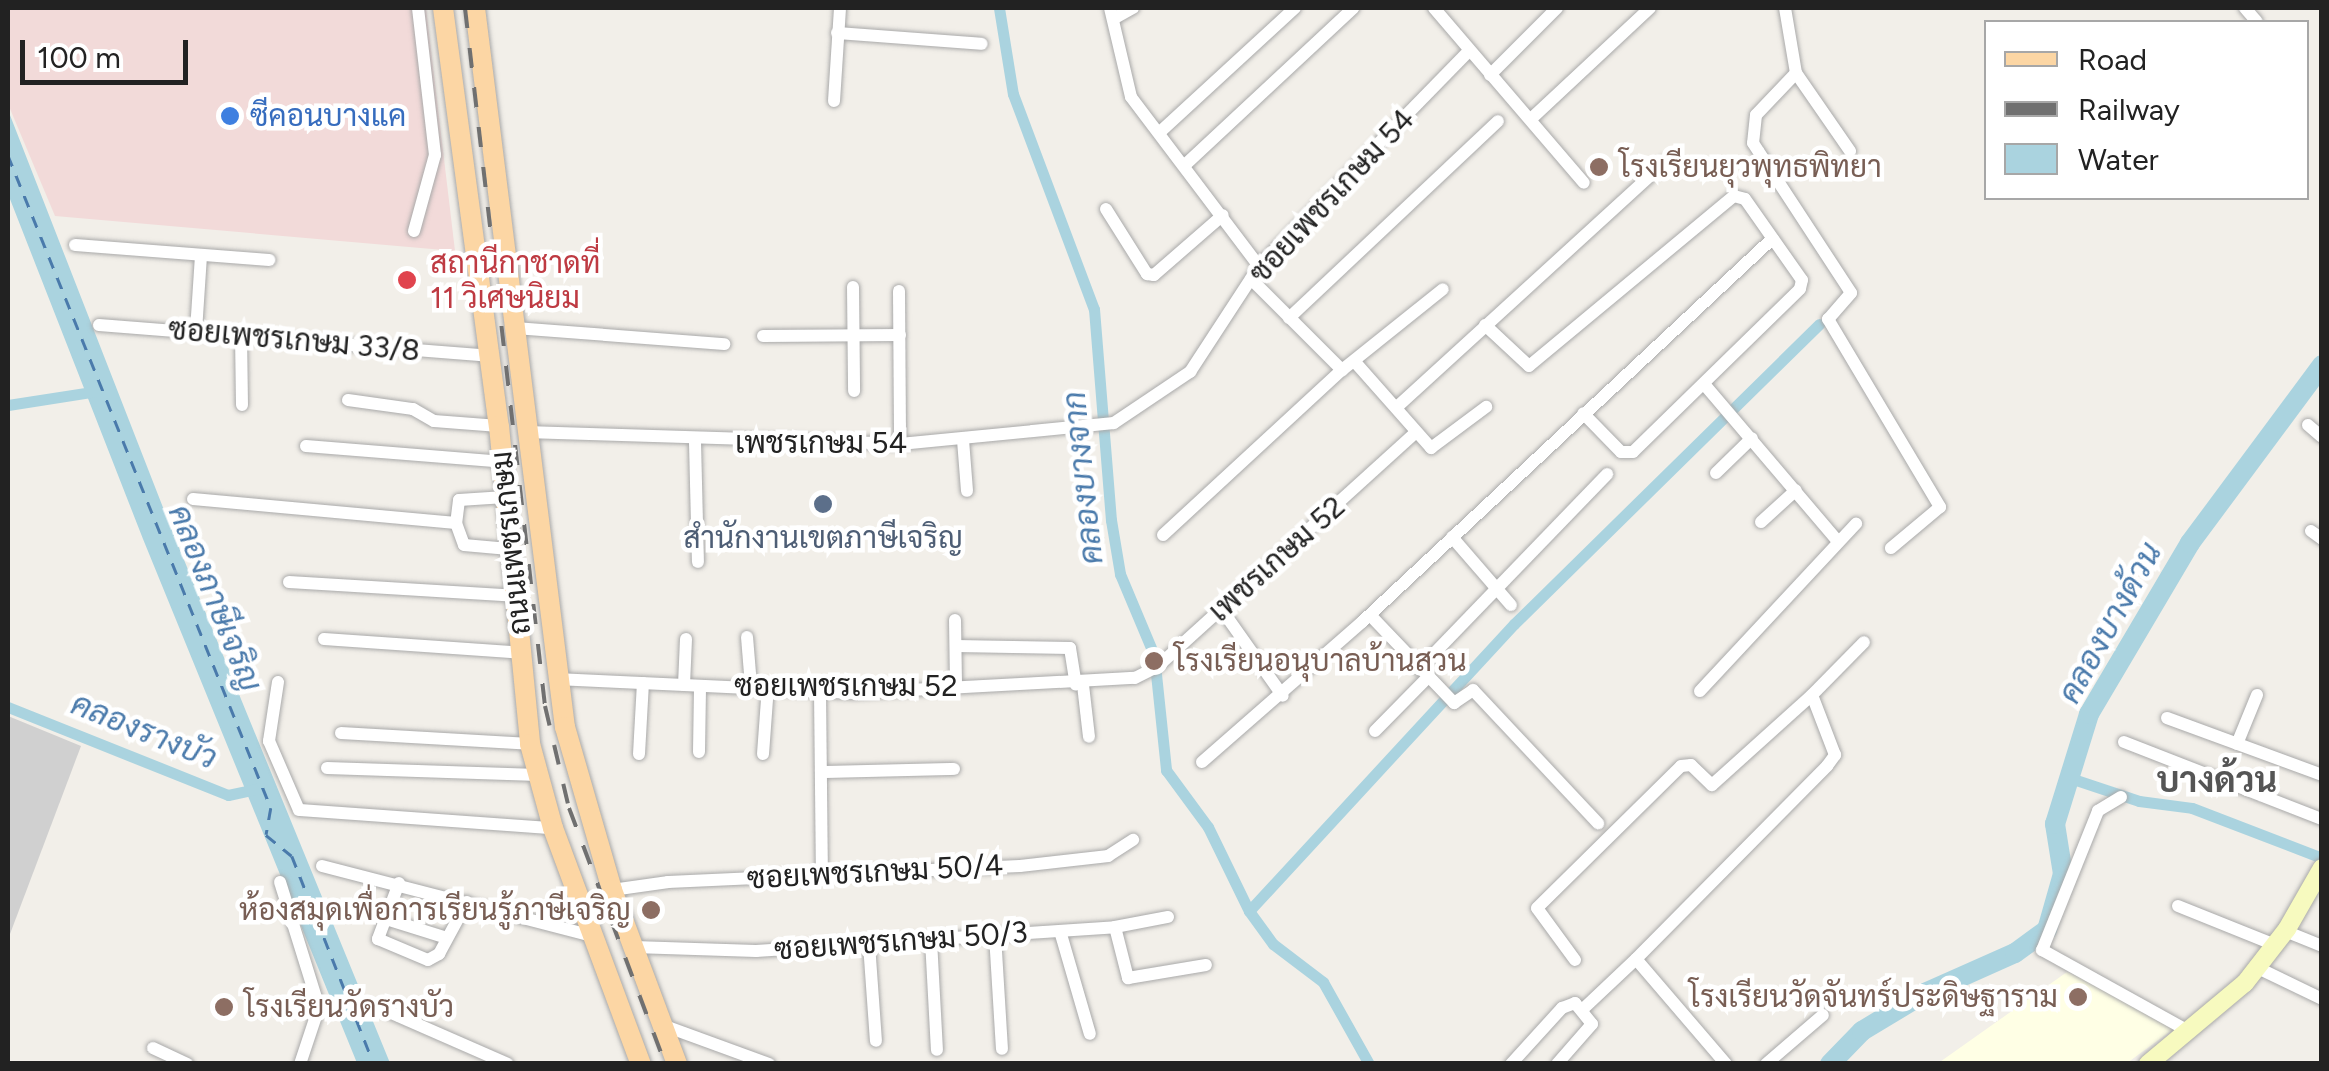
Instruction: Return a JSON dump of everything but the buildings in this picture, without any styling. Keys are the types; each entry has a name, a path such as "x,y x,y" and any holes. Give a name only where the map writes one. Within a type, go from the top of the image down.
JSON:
{"main road":[{"name":"ถนนเพชรเกษม","path":"443,8 503,462 530,744 553,828 641,1064"},
{"name":"ถนนเพชรเกษม","path":"475,8 556,679 612,890 677,1064"}],"street":[{"path":"414,231 435,155 418,8"},
{"path":"834,101 840,8"},
{"path":"1133,8 1112,13 1131,97 1186,164 1259,266"},
{"path":"1160,132 1295,8"},
{"path":"1186,164 1353,8"},
{"path":"1434,8 1584,183"},
{"path":"1490,75 1557,8"},
{"path":"1532,118 1650,8"},
{"path":"1785,8 1796,73 1850,151"},
{"path":"838,33 982,44"},
{"name":"ซอยเพชรเกษม 54","path":"1114,423 1190,372 1259,266 1468,52"},
{"path":"1796,73 1756,115 1754,143 1851,292 1828,319 1940,507 1891,548"},
{"path":"1289,318 1498,121"},
{"path":"1398,406 1665,162"},
{"path":"1484,326 1529,366 1734,196 1744,199 1802,285 1628,454 1583,413"},
{"path":"1106,209 1146,274 1154,275 1222,215"},
{"path":"1202,762 1282,696 1773,238"},
{"path":"76,245 269,260"},
{"path":"196,331 201,255"},
{"path":"1251,279 1342,370"},
{"path":"853,287 854,391"},
{"path":"1163,534 1342,370 1442,289"},
{"path":"899,291 900,444"},
{"name":"ซอยเพชรเกษม 33/8","path":"99,325 490,356"},
{"path":"514,328 724,344"},
{"path":"241,334 242,404"},
{"path":"763,336 900,335"},
{"path":"1355,362 1398,406 1414,434 1438,447 1486,408"},
{"path":"1704,384 1837,540"},
{"path":"348,400 412,409 434,421 498,426"},
{"name":"เพชรเกษม 54","path":"526,432 695,442 900,444 1080,430 1114,423"},
{"path":"2308,425 2322,437"},
{"name":"เพชรเกษม 52","path":"1135,678 1166,659 1414,434"},
{"path":"1716,472 1752,438"},
{"path":"962,440 967,491"},
{"path":"695,442 698,562"},
{"path":"306,446 503,462"},
{"path":"1375,731 1496,588 1607,474"},
{"path":"1761,522 1796,490"},
{"path":"505,497 459,500 456,523 464,546 509,549"},
{"path":"193,500 456,523"},
{"path":"1700,691 1856,524"},
{"path":"1452,537 1511,605"},
{"path":"289,582 515,596"},
{"path":"1222,610 1282,696"},
{"path":"1370,614 1446,696 1456,703 1473,690 1598,823"},
{"path":"955,620 956,687"},
{"path":"747,637 751,686"},
{"path":"324,639 522,653"},
{"path":"684,685 686,639"},
{"path":"1574,960 1537,908 1681,766 1691,765 1712,785 1812,696 1864,642"},
{"path":"956,646 1070,648 1090,736"},
{"name":"ซอยเพชรเกษม 52","path":"556,679 820,691 1080,685 1135,678"},
{"path":"278,682 269,741 299,810 553,828"},
{"path":"639,754 642,683"},
{"path":"763,754 768,686"},
{"path":"699,752 700,687"},
{"path":"820,691 822,876"},
{"path":"1583,1009 1827,766 1835,755 1812,696"},
{"path":"2237,744 2257,696"},
{"path":"2167,718 2322,776"},
{"path":"341,733 530,744"},
{"path":"2124,742 2322,819"},
{"path":"327,768 538,775"},
{"path":"821,772 954,769"},
{"path":"2121,797 2098,811 2042,950 2190,1032"},
{"name":"ซอยเพชรเกษม 50/4","path":"612,890 1108,856 1134,840"},
{"path":"322,866 592,936"},
{"path":"399,883 383,918 381,943 428,960 447,938 467,902"},
{"path":"2148,1064 2190,1032 2258,968 2317,884"},
{"path":"279,886 319,1007 300,1064"},
{"path":"2178,906 2280,938 2322,946"},
{"name":"ซอยเพชรเกษม 50/3","path":"634,947 756,950 869,944 1115,927 1168,916"},
{"path":"383,918 447,938"},
{"path":"1115,927 1128,978 1206,965"},
{"path":"1060,931 1090,1034"},
{"path":"994,935 1002,1048"},
{"path":"931,940 937,1050"},
{"path":"869,944 876,1041"},
{"path":"1636,960 1726,1064"},
{"path":"2258,968 2322,998"},
{"path":"1512,1064 1568,1003 1583,1009 1591,1018 1589,1030 1557,1064"},
{"path":"382,1009 508,1064"},
{"path":"1766,1064 1823,1014"},
{"path":"662,1025 768,1064"},
{"path":"153,1048 188,1064"}],"shaded area":[{"name":"ซีคอนบางแค","path":"8,8 426,8 455,251 55,216 8,104"},
{"path":"8,716 81,746 10,934 8,934"},
{"name":"โรงเรียนวัดจันทร์ประดิษฐาราม","path":"2067,972 2183,1022 2127,1063 1937,1064"}],"water":[{"path":"8,110 171,528 390,1063 357,1063 143,539 8,194"}],"waterway":[{"name":"คลองบางจาก","path":"999,8 1013,94 1094,309 1111,520 1120,574 1154,655 1166,770 1208,827 1249,911 1273,944 1323,982 1369,1064"},
{"path":"1249,911 1514,624 1819,324"},
{"name":"คลองบางด้วน","path":"1830,1064 1862,1031 1925,993 2015,953 2047,930 2063,874 2055,824 2089,714 2190,543 2322,365"},
{"path":"8,405 97,391"},
{"name":"คลองรางบัว","path":"8,707 228,795 261,788"},
{"path":"2067,777 2139,801 2192,808 2322,858"}],"ferry route":[{"path":"8,155 271,808 266,835 292,856 374,1064"}],"railway":[{"path":"465,8 545,706 569,808 665,1064"}],"place":[{"name":"ซีคอนบางแค","path":"230,116"},
{"name":"โรงเรียนยุวพุทธพิทยา","path":"1599,167"},
{"name":"สถานีกาชาดที่ 11 วิเศษนิยม","path":"407,280"},
{"name":"สำนักงานเขตภาษีเจริญ","path":"823,504"},
{"name":"โรงเรียนอนุบาลบ้านสวน","path":"1154,661"},
{"name":"ห้องสมุดเพื่อการเรียนรู้ภาษีเจริญ","path":"651,910"},
{"name":"โรงเรียนวัดจันทร์ประดิษฐาราม","path":"2078,997"},
{"name":"โรงเรียนวัดรางบัว","path":"224,1007"}],"district":[{"name":"บางด้วน","path":"2217,780"}],"water label":[{"name":"คลองภาษีเจริญ","path":"215,598"}]}
